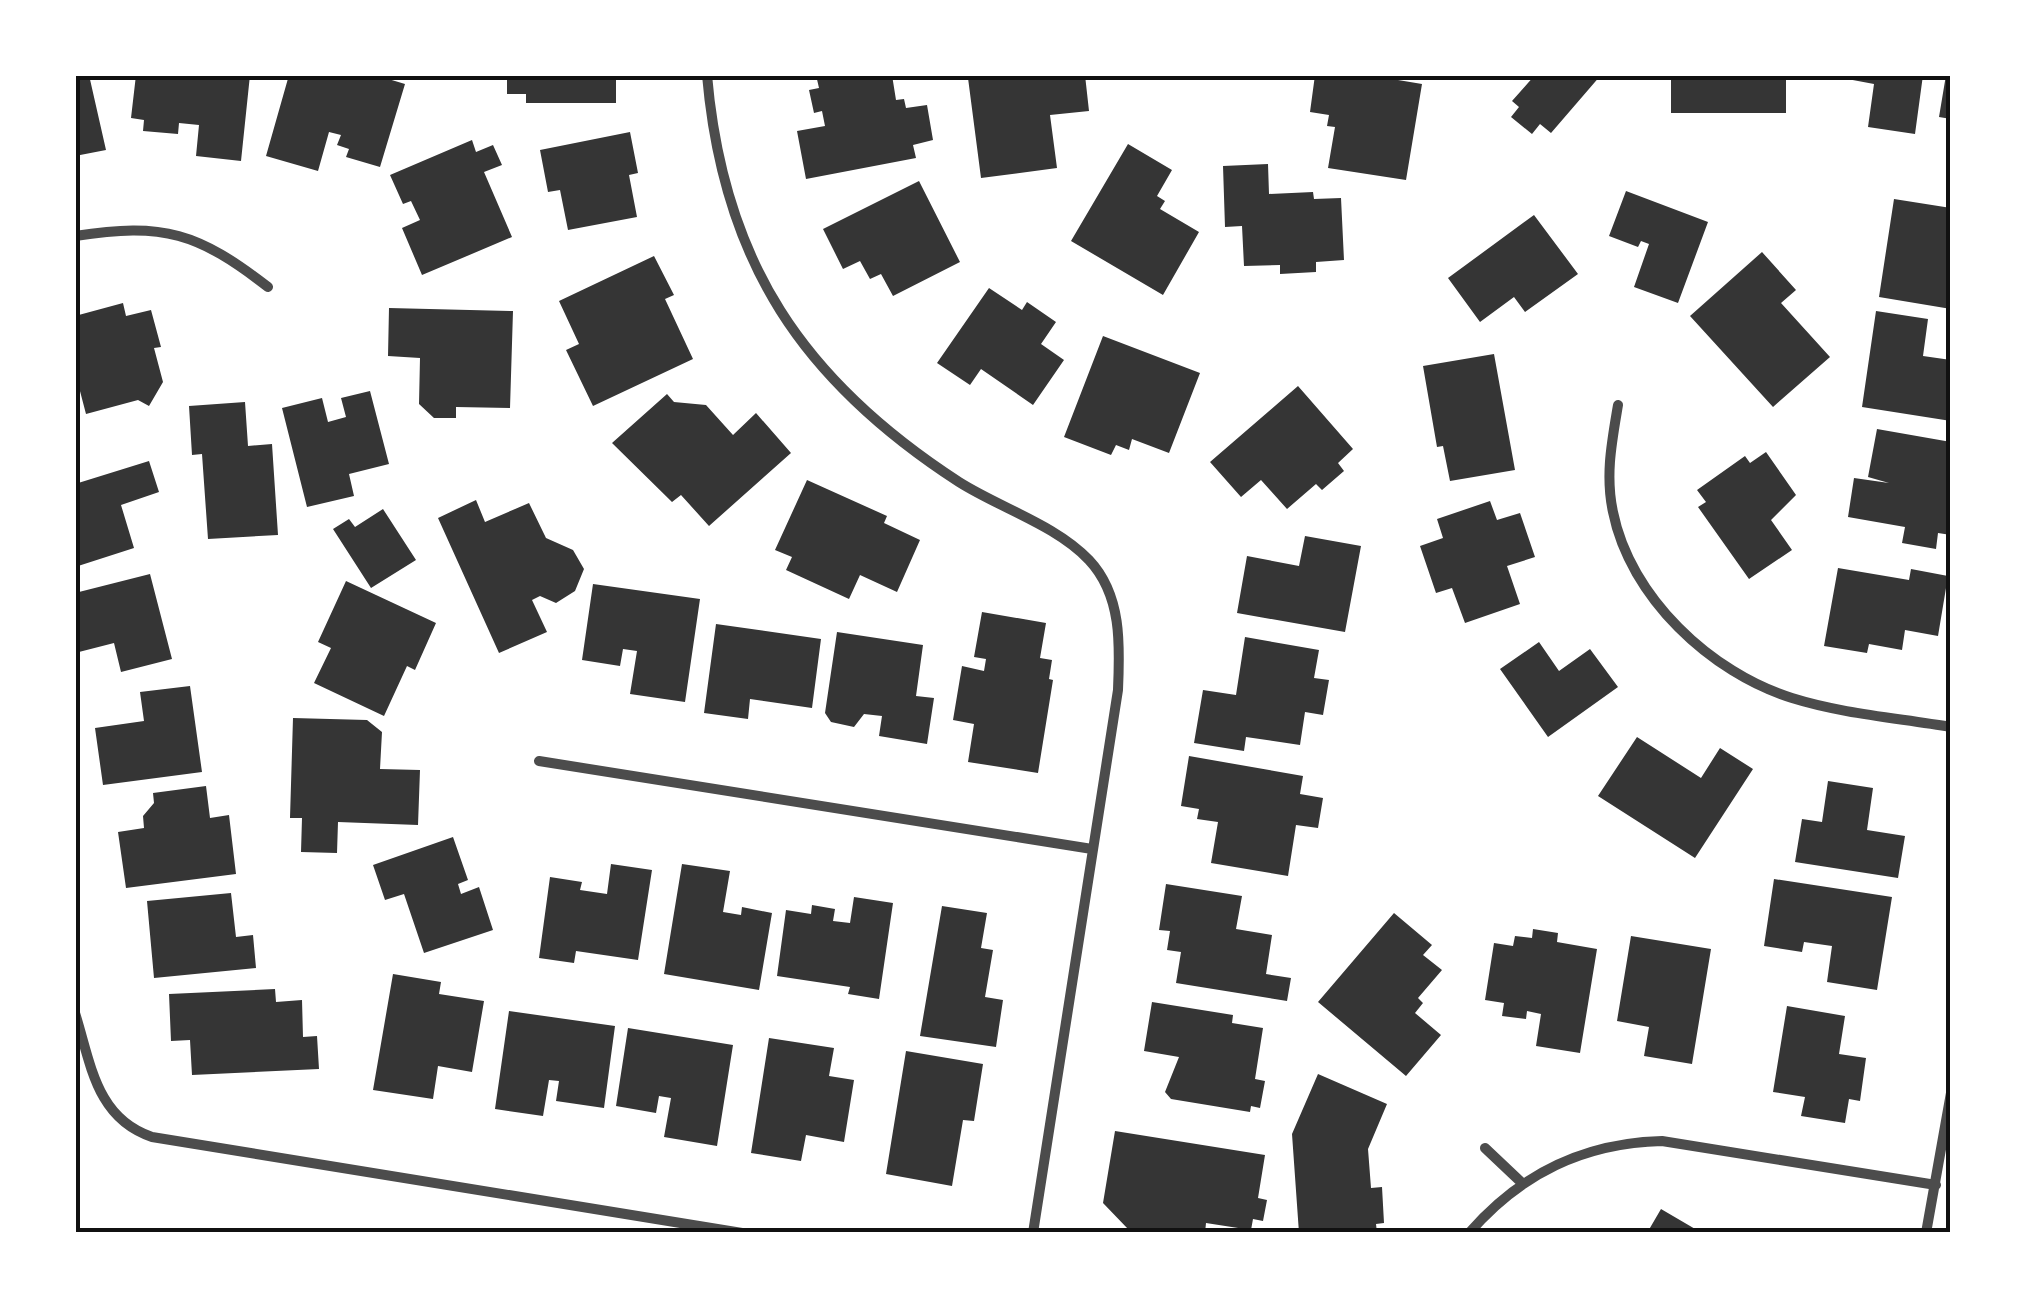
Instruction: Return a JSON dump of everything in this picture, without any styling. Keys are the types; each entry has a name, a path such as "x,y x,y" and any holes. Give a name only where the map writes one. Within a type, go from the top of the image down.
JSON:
{"street":[{"path":"706,75 716,152 732,214 758,278 792,332 830,379 875,423 968,487 1067,543 1090,561 1108,590 1117,619 1120,653 1033,1233"},
{"path":"75,236 156,232 191,236 224,252 268,287"},
{"path":"1618,405 1608,470 1612,512 1624,550 1663,610 1699,646 1736,674 1791,698 1951,727"},
{"path":"540,761 1092,849"},
{"path":"75,1013 100,1097 129,1129 178,1142 742,1233"},
{"path":"1926,1233 1951,1093"},
{"path":"1470,1233 1522,1183 1577,1154 1625,1142 1662,1140 1936,1185"},
{"path":"1485,1148 1522,1183"}],"building":[{"path":"75,75 89,75 106,150 75,156"},
{"path":"136,75 250,75 241,161 196,156 199,125 179,123 178,134 143,131 144,120 131,118"},
{"path":"289,75 375,75 405,84 380,167 346,157 349,149 337,145 341,135 329,132 318,171 266,156"},
{"path":"507,75 616,75 616,103 526,103 526,94 507,94"},
{"path":"816,75 892,75 896,100 904,99 906,108 927,105 933,140 913,145 916,158 806,179 797,131 825,126 822,111 814,113 809,90 819,88"},
{"path":"1085,75 1089,111 1050,115 1057,168 981,178 968,78"},
{"path":"1315,75 1368,75 1422,84 1406,180 1328,168 1335,127 1327,126 1329,115 1310,112"},
{"path":"1535,75 1601,75 1551,133 1540,124 1532,134 1511,117 1519,107 1512,101"},
{"path":"1671,75 1786,75 1786,113 1671,113"},
{"path":"1826,75 1923,75 1915,134 1868,127 1874,84"},
{"path":"1946,75 1951,75 1951,119 1939,117"},
{"path":"630,132 638,173 629,175 637,217 568,230 560,190 548,192 540,150"},
{"path":"472,140 476,152 493,145 502,165 484,172 512,237 422,275 402,228 420,220 411,201 403,204 390,175"},
{"path":"1128,144 1172,170 1157,196 1165,201 1160,209 1199,232 1163,295 1071,241"},
{"path":"1268,164 1269,194 1313,192 1314,199 1341,198 1344,260 1316,262 1316,272 1280,274 1280,265 1244,266 1242,226 1225,227 1223,166"},
{"path":"919,181 960,262 893,296 881,274 870,279 860,261 843,269 823,229"},
{"path":"1626,191 1708,222 1678,303 1634,287 1649,244 1641,241 1638,247 1609,236"},
{"path":"1894,199 1951,208 1951,309 1879,297"},
{"path":"1534,215 1578,274 1525,312 1514,297 1480,322 1448,278"},
{"path":"1762,252 1796,290 1781,303 1830,357 1773,407 1690,316"},
{"path":"654,256 674,295 665,299 693,359 593,406 566,350 579,344 559,301"},
{"path":"989,288 1022,310 1027,302 1056,322 1041,344 1064,360 1033,405 981,369 970,385 937,363"},
{"path":"123,303 126,316 151,310 161,347 154,348 163,382 149,406 138,400 86,414 75,372 75,316"},
{"path":"389,308 513,311 510,408 456,407 456,418 434,418 419,404 420,358 388,356"},
{"path":"1876,311 1928,319 1923,356 1951,360 1951,421 1862,407"},
{"path":"1103,336 1200,373 1169,453 1132,439 1129,450 1116,445 1111,455 1064,437"},
{"path":"1494,354 1515,470 1450,481 1443,446 1437,447 1423,366"},
{"path":"1298,386 1353,449 1338,463 1344,471 1322,490 1316,484 1287,509 1261,480 1241,497 1210,462"},
{"path":"370,391 389,464 349,474 354,496 307,507 282,408 322,398 328,422 346,417 341,398"},
{"path":"667,394 674,402 706,405 733,435 756,413 791,453 709,526 681,495 672,502 612,443"},
{"path":"245,402 248,446 272,444 278,535 208,539 202,454 192,455 189,406"},
{"path":"1877,429 1951,442 1951,535 1938,533 1936,549 1902,543 1905,527 1848,517 1854,478 1889,483 1868,477"},
{"path":"1766,452 1796,495 1771,520 1792,550 1749,579 1698,507 1706,502 1697,490 1745,456 1750,463"},
{"path":"149,461 159,492 121,505 134,548 75,567 75,484"},
{"path":"807,480 887,516 884,523 920,540 897,592 860,575 849,599 786,570 792,557 775,550"},
{"path":"476,500 485,522 529,503 546,538 573,550 584,569 575,591 556,603 540,596 532,600 547,632 499,653 438,518"},
{"path":"1490,501 1497,520 1520,513 1535,557 1507,566 1520,604 1465,623 1452,588 1436,593 1420,546 1443,538 1437,519"},
{"path":"383,509 416,560 371,588 333,529 349,519 355,527"},
{"path":"1305,536 1361,546 1345,632 1237,613 1247,556 1299,566"},
{"path":"1838,568 1909,580 1911,569 1948,576 1938,636 1905,630 1902,650 1869,644 1867,653 1824,646"},
{"path":"150,574 172,659 121,672 114,643 75,653 75,593"},
{"path":"346,581 436,623 415,670 407,666 384,716 314,683 331,648 318,642"},
{"path":"593,584 700,599 685,702 630,694 637,651 623,649 620,666 582,660"},
{"path":"982,612 1046,623 1040,658 1052,660 1049,679 1053,680 1038,773 968,762 974,724 953,720 962,666 984,671 986,659 974,657"},
{"path":"716,624 821,639 812,708 750,699 748,719 704,713"},
{"path":"837,632 923,645 916,696 934,698 927,744 879,736 882,716 864,714 854,727 831,722 825,713"},
{"path":"1245,637 1319,650 1314,678 1329,680 1323,715 1305,712 1300,745 1246,737 1244,751 1194,743 1203,690 1236,695"},
{"path":"1539,642 1559,671 1590,649 1618,687 1548,737 1500,669"},
{"path":"190,686 202,772 103,785 95,728 144,721 140,692"},
{"path":"293,718 367,720 382,732 380,769 420,770 418,825 338,822 337,853 301,852 302,818 290,818"},
{"path":"1637,737 1701,778 1720,748 1753,769 1695,858 1598,796"},
{"path":"1189,756 1303,776 1300,794 1323,798 1318,828 1296,825 1288,876 1211,863 1218,822 1197,819 1199,809 1181,806"},
{"path":"1828,781 1873,788 1867,830 1905,836 1898,878 1795,862 1802,819 1822,822"},
{"path":"206,786 210,818 229,815 236,874 126,888 118,832 144,828 143,816 154,803 153,793"},
{"path":"453,837 468,880 458,884 461,894 479,887 493,930 424,953 404,894 385,900 373,865"},
{"path":"611,864 652,870 638,960 576,951 574,963 539,958 550,877 582,882 580,890 607,894"},
{"path":"682,864 730,871 723,912 741,915 742,907 772,913 759,990 664,974"},
{"path":"1774,879 1892,897 1877,990 1827,982 1832,946 1804,942 1802,952 1764,946"},
{"path":"1166,884 1242,896 1236,929 1272,935 1266,974 1291,978 1287,1001 1176,983 1181,952 1167,950 1170,931 1159,930"},
{"path":"231,893 236,937 253,935 256,968 154,978 147,901"},
{"path":"854,897 893,903 879,999 848,994 850,987 777,976 786,910 811,914 812,905 835,909 833,921 850,923"},
{"path":"942,906 987,913 981,948 993,950 985,997 1003,1000 996,1047 920,1036"},
{"path":"1394,913 1432,945 1423,955 1442,970 1418,998 1423,1003 1415,1013 1441,1035 1406,1076 1318,1002"},
{"path":"1533,929 1558,933 1557,942 1597,949 1580,1053 1536,1046 1541,1014 1527,1011 1526,1019 1502,1016 1504,1003 1485,1000 1494,943 1513,946 1515,936 1532,938"},
{"path":"1631,936 1711,949 1692,1064 1644,1056 1649,1027 1617,1021"},
{"path":"393,974 441,982 439,994 484,1001 472,1072 438,1066 433,1099 373,1090"},
{"path":"275,989 276,1002 302,1000 303,1037 317,1036 319,1069 192,1075 190,1040 171,1041 169,994"},
{"path":"1152,1002 1233,1015 1232,1023 1263,1028 1255,1079 1265,1081 1260,1108 1251,1106 1250,1112 1171,1099 1165,1092 1179,1057 1144,1051"},
{"path":"1787,1006 1845,1016 1839,1054 1866,1058 1860,1101 1849,1099 1845,1123 1801,1116 1805,1097 1773,1092"},
{"path":"509,1011 615,1026 604,1108 556,1101 559,1081 549,1080 543,1116 495,1109"},
{"path":"628,1028 733,1045 717,1146 664,1137 671,1098 659,1096 656,1113 616,1106"},
{"path":"769,1038 834,1048 829,1076 854,1080 844,1142 806,1135 801,1161 751,1153"},
{"path":"906,1051 983,1064 974,1121 963,1120 952,1186 886,1174"},
{"path":"1318,1074 1387,1104 1368,1149 1371,1188 1382,1187 1384,1223 1376,1224 1377,1233 1299,1233 1292,1134"},
{"path":"1115,1131 1265,1155 1258,1198 1267,1200 1263,1221 1253,1219 1251,1230 1206,1223 1205,1233 1128,1229 1103,1203"},
{"path":"1661,1209 1702,1233 1647,1233"}]}
